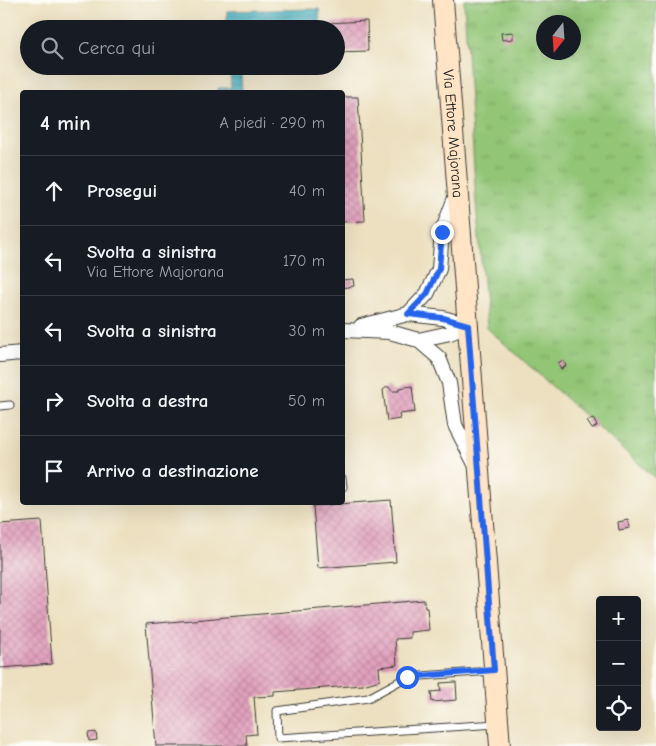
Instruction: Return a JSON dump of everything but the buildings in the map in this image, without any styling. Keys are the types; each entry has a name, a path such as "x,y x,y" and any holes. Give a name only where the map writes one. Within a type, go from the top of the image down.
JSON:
{"main road":[{"name":"Via Ettore Majorana","path":"443,0 500,746"}],"street":[{"path":"408,314 427,294 439,269 442,232 458,188"},
{"path":"345,330 408,314 443,318 468,325"},
{"path":"418,340 450,333 468,325"},
{"path":"345,330 390,332 418,340 439,358 449,383 455,425 479,471"},
{"path":"0,355 20,353"}],"lane":[{"path":"0,406 10,405"},
{"path":"494,670 407,677 368,698 277,711 278,738 498,724"}],"green space":[{"path":"464,0 656,0 656,479 487,328 476,202"}],"water":[{"path":"319,9 320,20 227,20 227,11"},
{"path":"230,75 241,75 242,90 218,90 218,88 231,88"}],"route":[{"path":"407,677 494,670 468,325 443,318 408,314 427,294 439,269 442,232"}]}
